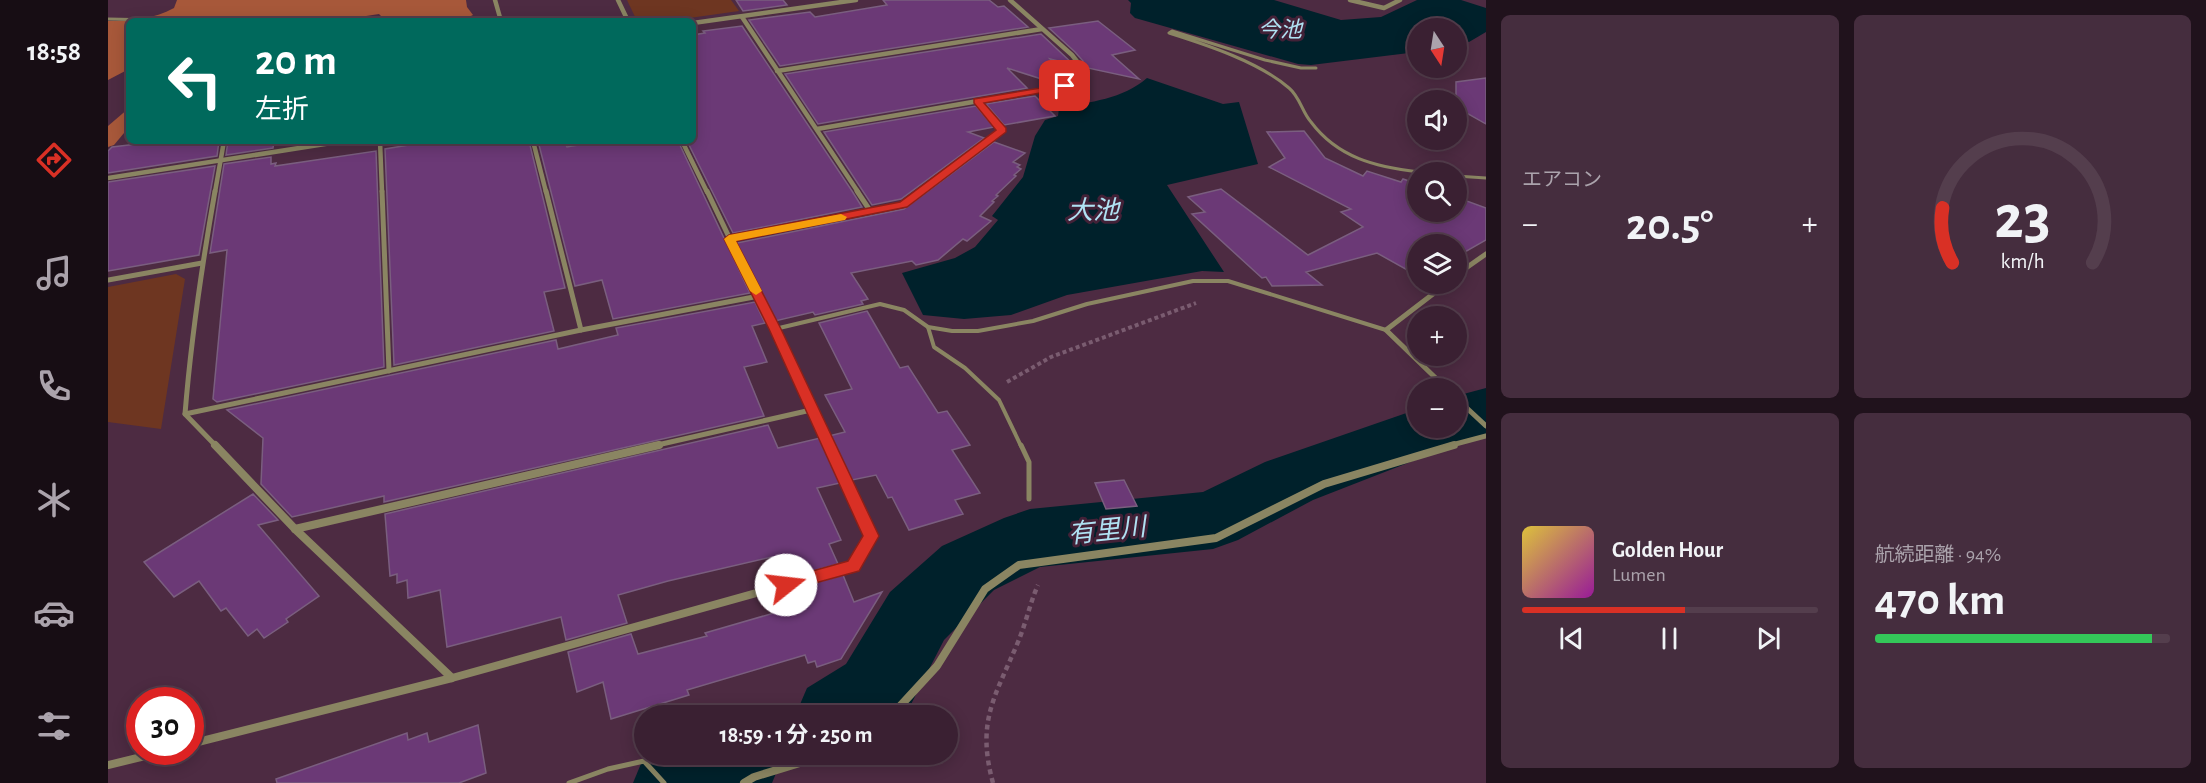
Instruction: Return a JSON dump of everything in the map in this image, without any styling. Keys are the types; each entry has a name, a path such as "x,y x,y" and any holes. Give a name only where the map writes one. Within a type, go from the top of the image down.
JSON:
{"street":[{"path":"495,0 500,18"},
{"path":"618,0 627,18"},
{"path":"696,24 856,0"},
{"path":"817,129 1065,86 1078,77 1079,64 1010,0"},
{"path":"1350,0 1384,9 1400,0"},
{"path":"742,17 871,212"},
{"path":"777,71 1042,29"},
{"path":"729,239 903,204 1002,130 978,101"},
{"path":"224,144 202,263 190,353 185,414 295,529 452,678"},
{"path":"108,178 325,144"},
{"path":"380,144 390,371"},
{"path":"534,144 581,330"},
{"path":"204,740 452,678 853,566 872,536 775,329 683,144"},
{"path":"1467,268 1486,254"},
{"path":"108,280 202,263"},
{"path":"1433,294 1386,330 1436,378"},
{"path":"185,414 581,330 759,296"},
{"path":"1467,408 1486,426"},
{"path":"295,529 811,410"},
{"path":"901,705 937,666 985,589 1019,565 1216,538 1324,484 1486,436"},
{"path":"108,765 126,761"},
{"path":"744,783 754,777 793,765"}],"lane":[{"path":"108,19 126,19"},
{"path":"1316,68 1306,69 1282,64 1172,31 1169,33 1212,47 1289,86 1315,130 1330,146 1346,156 1391,170 1407,171"},
{"path":"1467,177 1486,178"},
{"path":"775,329 880,304 904,310 928,327 952,331 1004,327 1087,304 1193,281 1228,281 1386,330"},
{"path":"928,327 934,347 964,368 999,400 1029,462 1029,498"},
{"path":"569,783 608,769 644,761 664,783"}],"path":[{"path":"994,395 1024,370 1101,339 1167,317 1203,300"},
{"path":"993,783 983,736 992,695 1025,624 1044,562"}],"shaded area":[{"path":"177,0 466,0 467,7 473,15 466,18 383,18 379,14 353,18 145,18 174,8"},
{"path":"627,0 731,0 739,11 689,18 636,18"},
{"path":"126,20 126,71 108,80 108,21"},
{"path":"126,111 126,131 114,145 108,147 108,126"},
{"path":"176,274 185,279 161,429 108,422 108,287"}],"water":[{"name":"今池","path":"1128,0 1274,0 1341,20 1381,17 1417,0 1461,0 1486,8 1486,32 1467,42 1467,18 1407,18 1407,53 1311,65 1298,64 1135,18 1130,13 1131,3"},
{"name":"大池","path":"1147,78 1223,104 1239,102 1258,164 1167,185 1224,272 1202,271 1067,295 1011,315 964,319 923,315 902,273 955,258 975,247 998,220 992,216 1023,177 1035,136 1045,120 1058,116 1059,108 1117,95"}],"building":[{"path":"736,0 783,0 787,5 743,11"},
{"path":"883,0 989,0 998,7 1004,6 1028,27 780,66 749,20 810,12 815,17 887,5"},
{"path":"1098,21 1135,50 1112,55 1139,79 1083,67 1083,61 1049,28"},
{"path":"742,26 862,207 733,233 688,144 696,144 696,34 705,33 703,31"},
{"path":"1041,34 1074,65 1050,59 1069,78 1063,82 1054,83 1007,68 1027,88 818,124 785,74"},
{"path":"1486,78 1486,124 1467,113 1467,90 1456,90 1456,82"},
{"path":"1035,96 1055,116 1004,125 986,104"},
{"path":"976,106 994,127 968,132 984,138 901,199 872,205 824,132"},
{"path":"1304,131 1325,158 1363,176 1367,171 1401,182 1403,179 1407,180 1407,222 1467,222 1467,201 1486,208 1486,240 1467,251 1467,234 1407,234 1407,270 1377,253 1306,272 1322,285 1272,286 1266,277 1262,278 1192,214 1205,212 1188,197 1221,189 1308,255 1363,227 1341,212 1351,209 1269,167 1285,158 1267,132"},
{"path":"994,142 1025,153 1013,162 1020,165 1017,167 1021,169 980,216 991,221 967,241 963,239 938,260 916,265 912,261 851,273 868,299 861,301 863,304 775,321 737,243 904,209"},
{"path":"138,144 219,144 217,156 108,173 108,151 112,147"},
{"path":"228,144 274,144 273,148 226,155"},
{"path":"415,144 530,144 565,288 544,292 554,331 394,365 385,149"},
{"path":"539,144 566,144 567,147 584,144 679,144 750,293 613,319 602,280 575,286"},
{"path":"376,151 384,367 217,402 213,399 227,250 210,253 224,164 271,157 271,164 276,163 275,166"},
{"path":"215,166 199,255 108,271 108,182"},
{"path":"755,302 765,323 752,326 767,362 744,367 764,416 384,502 384,496 292,517 261,484 263,438 227,410 556,340 558,349 618,335 616,328"},
{"path":"867,311 900,368 908,366 938,413 947,411 970,445 952,450 980,493 955,500 963,514 909,530 892,497 888,498 876,475 852,480 829,436 845,432 825,395 852,389 819,323"},
{"path":"768,425 778,448 820,438 840,483 817,488 841,540 829,544 838,564 780,580 772,557 618,595 627,623 566,640 561,617 447,647 440,590 408,598 407,580 397,583 397,574 390,576 385,514"},
{"path":"1124,480 1137,506 1106,509 1095,483"},
{"path":"253,494 278,520 258,525 319,596 286,619 288,622 264,638 257,629 248,636 226,608 221,611 199,581 174,597 144,562"},
{"path":"843,575 854,602 882,592 841,659 817,667 815,661 808,663 805,655 687,690 689,695 656,705 634,705 634,712 611,719 603,682 577,692 568,652 631,634 638,654 707,636 705,633 791,608 785,591"},
{"path":"478,725 486,773 459,783 277,783 276,779 407,733 408,740 427,733 429,742"}],"waterway":[{"name":"有里川","path":"1467,417 1486,411"},
{"name":"有里川","path":"854,705 875,691 917,616 968,568 1030,539 1213,520 1289,481 1407,438"},
{"name":"有里川","path":"677,783 695,770 709,765"}],"slow traffic":[{"path":"756,291 729,239 841,217"}],"route":[{"path":"786,585 853,566 872,536 775,329 729,239 903,204 1002,130 978,101 1065,86"}]}
